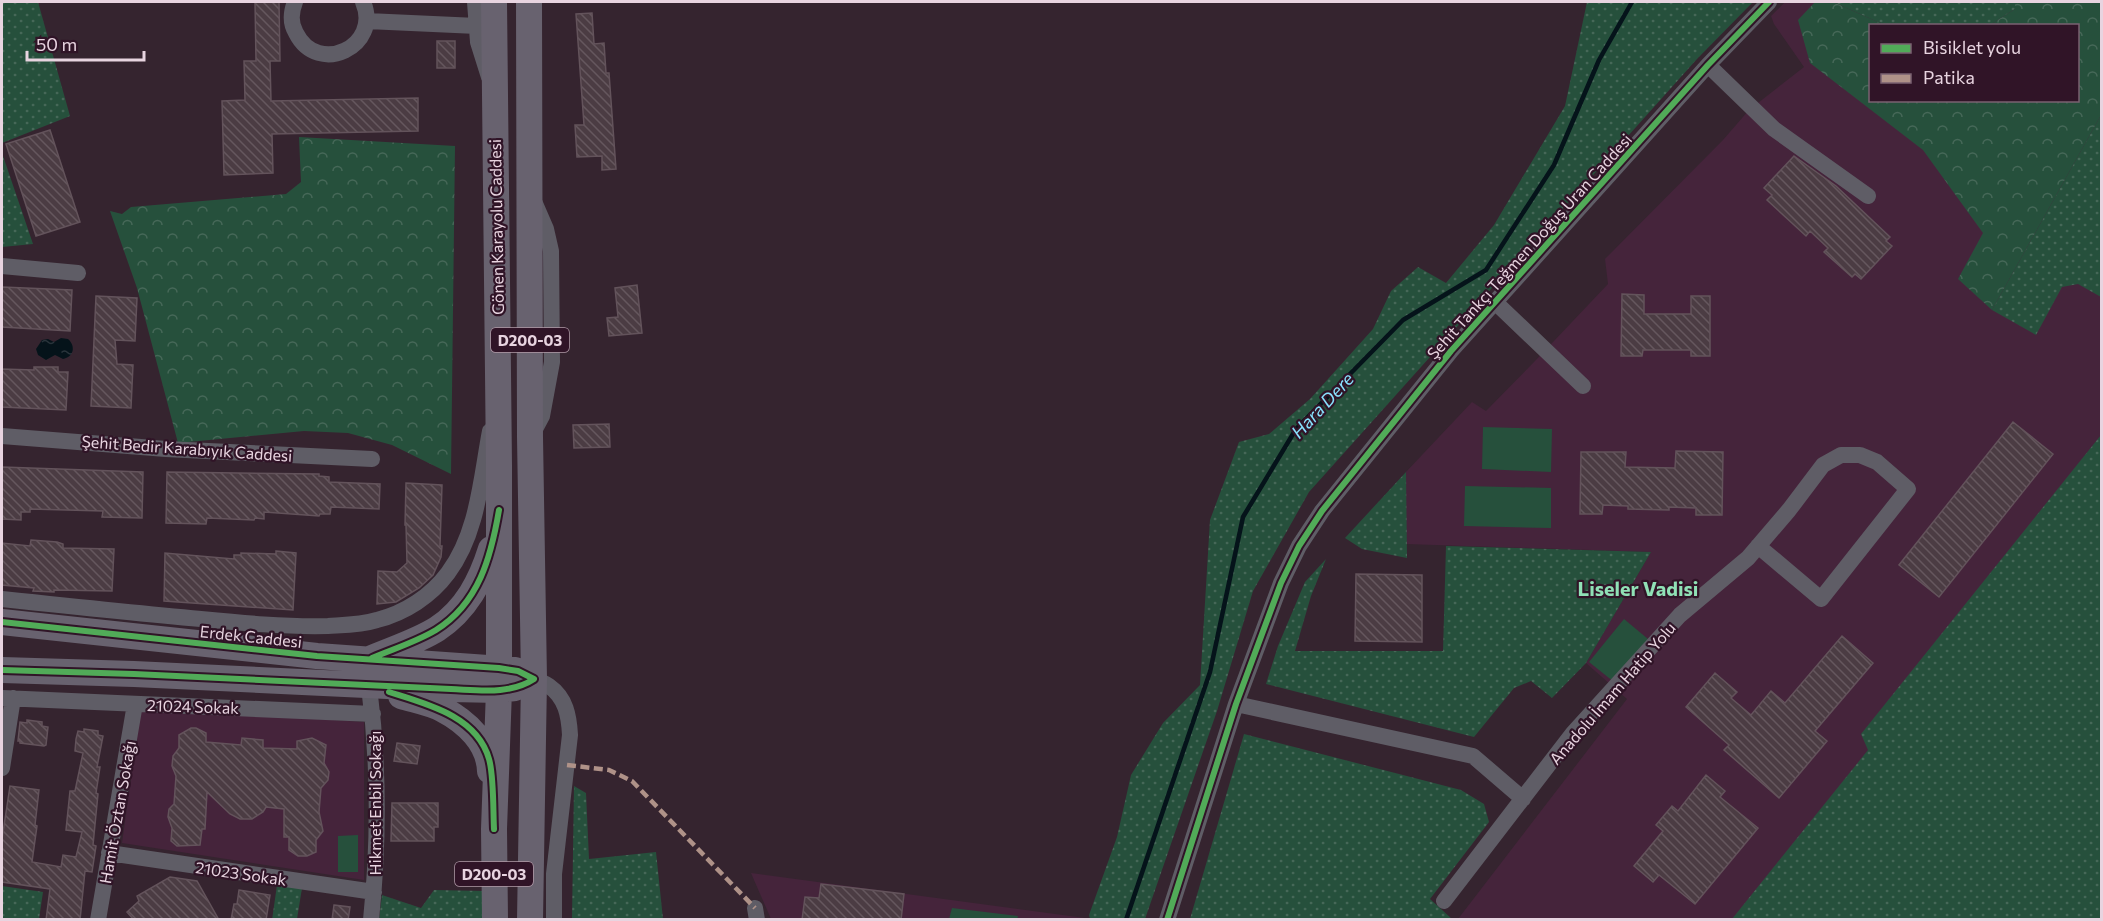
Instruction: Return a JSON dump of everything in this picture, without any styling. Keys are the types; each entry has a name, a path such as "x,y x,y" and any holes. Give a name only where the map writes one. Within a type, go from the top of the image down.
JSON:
{"highway":[{"name":"Gönen Karayolu Caddesi","path":"494,2 499,466 499,679 494,829 495,920"},
{"name":"Gönen Karayolu Caddesi","path":"529,2 530,437 534,679 530,920"},
{"path":"369,659 436,630 465,603 483,575 493,544 498,510"},
{"name":"Erdek Caddesi","path":"2,622 195,644 369,659 499,679"},
{"path":"2,670 369,686 499,679 518,671 534,679"},
{"path":"369,686 442,709 464,724 482,742 490,760 494,829"}],"street":[{"path":"295,2 291,16 293,28 299,40 309,49 320,54 333,55 356,44 363,33 367,21 363,2"},
{"path":"475,2 478,42 494,93"},
{"name":"Şehit Tankçı Teğmen Doğuş Uran Caddesi","path":"1167,920 1236,704 1281,583 1299,546 1322,511 1451,351 1708,65 1769,2"},
{"path":"367,21 477,26"},
{"path":"1708,65 1774,129 1868,196"},
{"path":"2,266 78,273"},
{"path":"1495,302 1583,386"},
{"path":"2,599 290,627 363,624 395,614 410,607 437,586 463,548 473,519 498,389"},
{"name":"Şehit Bedir Karabıyık Caddesi","path":"2,436 166,449 372,459"},
{"name":"Anadolu İmam Hatip Yolu","path":"1444,901 1574,733 1680,615 1748,558 1823,465 1851,454 1869,458 1877,462 1908,489 1821,599 1758,546"},
{"path":"499,466 506,638 511,657 534,679 556,692 569,717 570,735 554,874 554,920"},
{"name":"Hikmet Enbil Sokağı","path":"369,686 377,766 374,892 371,920"},
{"path":"2,768 8,698"},
{"name":"21024 Sokak","path":"8,698 373,714"},
{"name":"Hamit Öztan Sokağı","path":"98,920 135,704"},
{"path":"1236,704 1473,756 1523,799"},
{"name":"21023 Sokak","path":"109,853 374,892"}],"shaded area":[{"path":"1785,2 2101,2 2101,919 1458,919 1627,699 1586,663 1651,552 1406,544 1406,472 1472,402 1486,411 1608,284 1605,259 1723,140 1749,110 1804,67 1774,24 1771,16"},
{"path":"141,708 364,722 364,880 122,843"},
{"path":"751,873 1085,918 1085,919 771,919"}],"green space":[{"path":"2,2 38,2 70,116 2,143"},
{"path":"1587,2 1753,2 1697,59 1309,492 1253,591 1217,711 1145,919 1090,919 1089,915 1117,837 1131,775 1163,723 1200,685 1210,520 1239,442 1269,434 1310,399 1373,329 1391,291 1418,267 1446,283 1494,225 1565,106"},
{"path":"1815,2 1833,2 1878,22 1888,24 1869,24 1869,102 2079,102 2079,24 1992,24 2015,9 2015,2 2101,2 2101,115 1992,310 1958,279 1983,233 1923,150 1810,63 1798,20"},
{"path":"1833,2 2015,2 2015,9 1992,24 1886,24"},
{"path":"2101,115 2101,297 2078,284 2062,287 2036,335 1992,310"},
{"path":"299,137 455,146 451,474 392,445 348,433 304,431 178,443 137,288 110,211 122,214 131,207 286,194 301,182"},
{"path":"2,153 33,244 2,247"},
{"path":"1483,427 1552,429 1551,472 1482,469"},
{"path":"2101,435 2101,919 1732,919 1868,750 1861,734"},
{"path":"1406,472 1407,558 1362,549 1345,538"},
{"path":"1465,486 1551,488 1551,528 1464,526"},
{"path":"1446,546 1651,552 1586,663 1552,698 1531,681 1514,688 1474,737 1266,684 1278,646 1305,582 1326,559 1311,596 1295,651 1443,651"},
{"path":"1624,619 1648,639 1614,682 1589,662"},
{"path":"1244,734 1461,790 1484,804 1489,822 1430,899 1452,919 1190,919"},
{"path":"574,786 586,793 589,859 656,852 663,919 572,919"},
{"path":"358,835 358,872 338,872 338,836"},
{"path":"277,885 302,888 297,919 272,920"},
{"path":"2,886 43,892 39,919 2,919"},
{"path":"434,890 485,891 485,919 379,920 382,895 421,908"},
{"path":"952,908 1018,916 1017,920 949,919"}],"water":[{"path":"61,338 68,339 72,345 73,351 70,356 63,359 55,355 46,360 38,355 36,349 42,340 48,339 54,342"}],"building":[{"path":"255,2 279,2 280,61 270,61 271,101 418,98 418,131 272,134 273,173 224,175 222,101 245,100 244,61 256,61"},
{"path":"592,13 594,44 604,43 606,73 609,73 616,169 602,170 602,156 577,157 575,125 584,125 576,14"},
{"path":"437,41 455,41 455,68 437,68"},
{"path":"50,130 80,222 36,236 6,144"},
{"path":"1794,156 1836,186 1890,237 1886,241 1892,246 1861,279 1855,274 1852,277 1824,252 1828,248 1810,231 1806,236 1767,200 1772,195 1764,188"},
{"path":"637,285 642,333 609,336 607,318 618,317 615,288"},
{"path":"2,287 72,290 70,331 2,327"},
{"path":"1622,294 1644,295 1644,314 1691,314 1691,296 1710,296 1710,356 1691,356 1691,350 1643,350 1642,356 1621,356"},
{"path":"96,296 137,298 135,341 115,340 117,364 133,365 131,408 91,406"},
{"path":"34,367 58,367 58,372 68,372 66,410 2,407 2,369 34,370"},
{"path":"2013,422 2053,454 1939,597 1899,565"},
{"path":"609,424 610,447 574,448 573,425"},
{"path":"1676,451 1723,452 1722,515 1696,515 1696,508 1628,509 1628,506 1603,505 1602,514 1580,514 1581,452 1626,452 1625,467 1675,468"},
{"path":"2,467 143,472 142,518 102,517 103,511 30,509 30,512 21,512 21,520 2,519"},
{"path":"167,472 319,474 319,476 329,477 329,482 380,484 379,509 331,507 330,514 319,516 264,512 264,519 207,518 206,524 166,523"},
{"path":"406,483 442,485 441,557 433,575 419,588 396,602 377,604 378,571 397,572 407,563"},
{"path":"31,540 57,542 63,544 63,548 114,549 112,591 33,591 34,588 2,585 2,543 30,546"},
{"path":"276,551 296,553 293,610 164,601 165,553 234,559 234,555 241,555 241,553 276,554"},
{"path":"1356,574 1422,575 1422,642 1355,641"},
{"path":"1842,636 1873,663 1815,731 1827,741 1779,798 1724,750 1729,745 1686,707 1715,673 1737,692 1731,698 1751,715 1771,691 1785,703"},
{"path":"27,720 42,722 42,726 48,727 46,745 18,741 20,722 27,723"},
{"path":"191,728 206,733 206,742 241,745 242,738 263,740 263,748 297,749 297,741 312,738 326,745 324,763 329,772 328,780 321,788 319,812 323,831 316,840 316,852 307,856 298,856 289,850 289,837 284,837 284,809 266,807 263,812 252,819 240,819 230,814 207,792 205,829 202,829 200,845 177,846 171,841 172,828 168,817 169,809 174,804 176,776 172,766 173,756 179,748 179,735"},
{"path":"84,729 98,731 98,735 103,736 97,767 100,767 93,845 96,846 92,872 85,871 80,920 46,920 50,889 2,882 2,839 10,786 39,790 32,862 61,867 63,855 76,857 82,832 66,830 70,791 75,791 83,753 75,751 76,739 78,731 84,732"},
{"path":"397,743 420,746 417,764 394,761"},
{"path":"1706,775 1725,791 1720,797 1758,828 1695,904 1659,875 1653,882 1634,866 1663,831 1656,825 1672,806 1678,811"},
{"path":"392,803 438,803 438,827 434,827 434,841 391,841"},
{"path":"170,877 197,881 219,920 134,920 127,912 139,901 137,896"},
{"path":"821,884 904,894 901,920 802,920 805,897 819,898"},
{"path":"239,890 270,895 266,920 231,920"},
{"path":"334,905 350,907 348,920 332,920"}],"waterway":[{"name":"Hara Dere","path":"1126,920 1210,672 1243,517 1296,429 1403,320 1486,270 1554,165 1599,60 1632,2"}],"marked path":[{"path":"567,765 609,770 632,781 755,908"}],"cycle path":[{"path":"1167,920 1236,704 1281,583 1299,546 1322,511 1451,351 1708,65 1769,2"},
{"path":"372,658 436,630 463,606 481,578 492,545 499,510"},
{"path":"2,622 317,656 499,668 518,671 534,679 515,687 483,690 2,670"},
{"path":"389,692 419,701 449,714 474,732 483,744 491,766 494,829"}],"district":[{"name":"Liseler Vadisi","path":"1638,588"}]}
